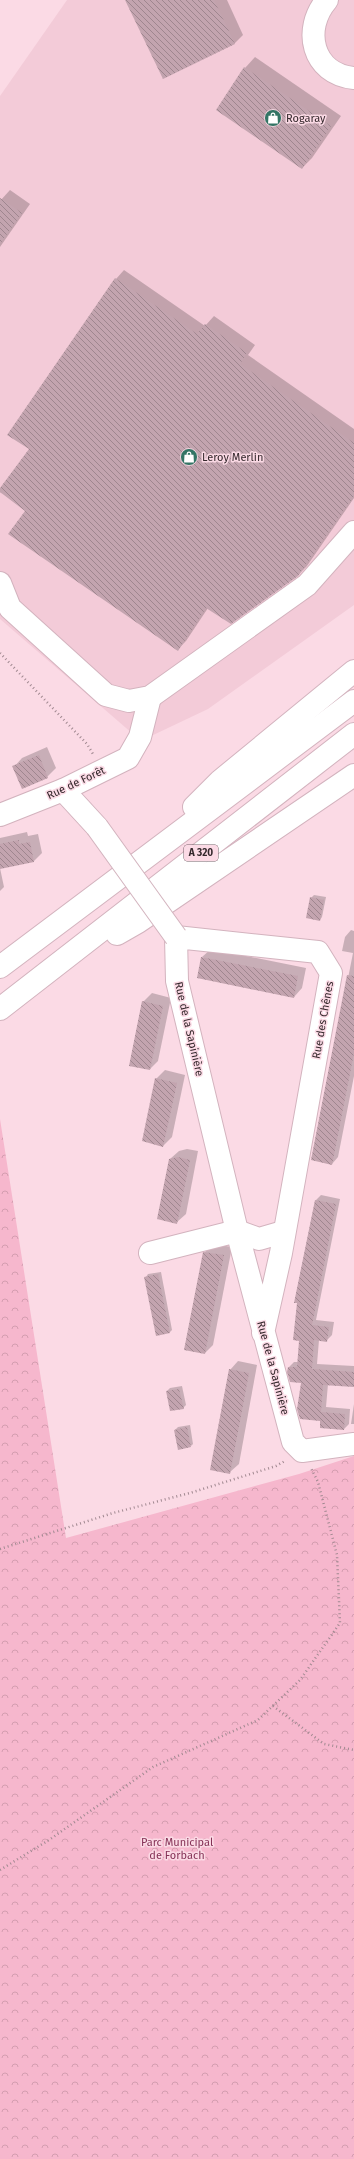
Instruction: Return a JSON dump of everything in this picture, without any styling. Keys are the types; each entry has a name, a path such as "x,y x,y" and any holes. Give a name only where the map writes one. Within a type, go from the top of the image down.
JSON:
{"main road":[{"path":"327,0 319,9 314,22 312,36 316,50 323,62 334,72 354,78"},
{"path":"0,583 10,608 106,695 129,701 150,697 307,584 354,532"},
{"path":"148,855 220,781 354,671"},
{"name":"Rue de Forêt","path":"0,815 63,790 128,758 140,737 150,697"},
{"name":"A 320","path":"0,967 354,701"},
{"name":"A 320","path":"0,1009 49,973 354,734"},
{"path":"49,973 138,922 354,776"},
{"path":"63,790 97,827 176,937"},
{"name":"Rue de la Sapinière","path":"176,937 177,981 237,1230 293,1442 302,1451"},
{"name":"Rue des Chênes","path":"176,937 318,952 331,973 283,1232 281,1253 263,1333"},
{"path":"150,1254 237,1230 259,1238 283,1232"},
{"path":"302,1451 354,1444"}],"path":[{"path":"0,653 88,744 102,770"},
{"path":"0,1549 113,1513 190,1494 276,1466 302,1451 318,1482 337,1555 340,1623 300,1680 258,1720 153,1767 49,1840 0,1870"},
{"path":"273,1706 324,1744 354,1750"}],"shaded area":[{"path":"67,0 354,0 354,605 208,709 149,737 133,734 0,619 0,96"}],"green space":[{"name":"Parc Municipal de Forbach","path":"0,1119 66,1538 299,1474 354,1456 354,2159 0,2159"}],"building":[{"path":"125,0 214,0 235,44 163,79"},
{"name":"Rogaray","path":"244,67 331,126 302,169 216,110"},
{"path":"0,198 22,213 0,244"},
{"name":"Leroy Merlin","path":"115,278 197,334 205,324 247,353 240,364 354,443 354,496 298,576 231,624 206,608 178,651 8,534 25,511 0,492 0,488 29,449 7,435"},
{"path":"39,755 48,778 22,789 12,766"},
{"path":"19,840 19,844 30,842 34,862 0,869 0,844"},
{"path":"310,897 324,900 320,921 306,918"},
{"path":"201,957 298,976 294,998 197,978"},
{"path":"347,975 354,976 354,1053 332,1165 311,1160"},
{"path":"142,1001 163,1006 150,1070 129,1066"},
{"path":"155,1078 177,1083 163,1147 142,1141"},
{"path":"178,1157 190,1160 177,1224 157,1219 169,1159"},
{"path":"315,1200 336,1204 312,1325 329,1327 327,1342 314,1340 312,1369 354,1372 354,1387 323,1385 321,1412 345,1414 344,1430 320,1428 320,1421 300,1419 297,1409 301,1383 290,1382 287,1372 288,1367 297,1367 299,1341 293,1340 297,1303 294,1303"},
{"path":"203,1252 224,1255 205,1354 184,1350"},
{"path":"158,1274 170,1333 156,1336 144,1277"},
{"path":"229,1369 249,1373 230,1474 210,1470"},
{"path":"179,1389 184,1409 170,1411 166,1391"},
{"path":"187,1427 191,1447 178,1450 174,1430"}],"place":[{"name":"Rogaray","path":"273,118"},
{"name":"Leroy Merlin","path":"189,457"}]}
